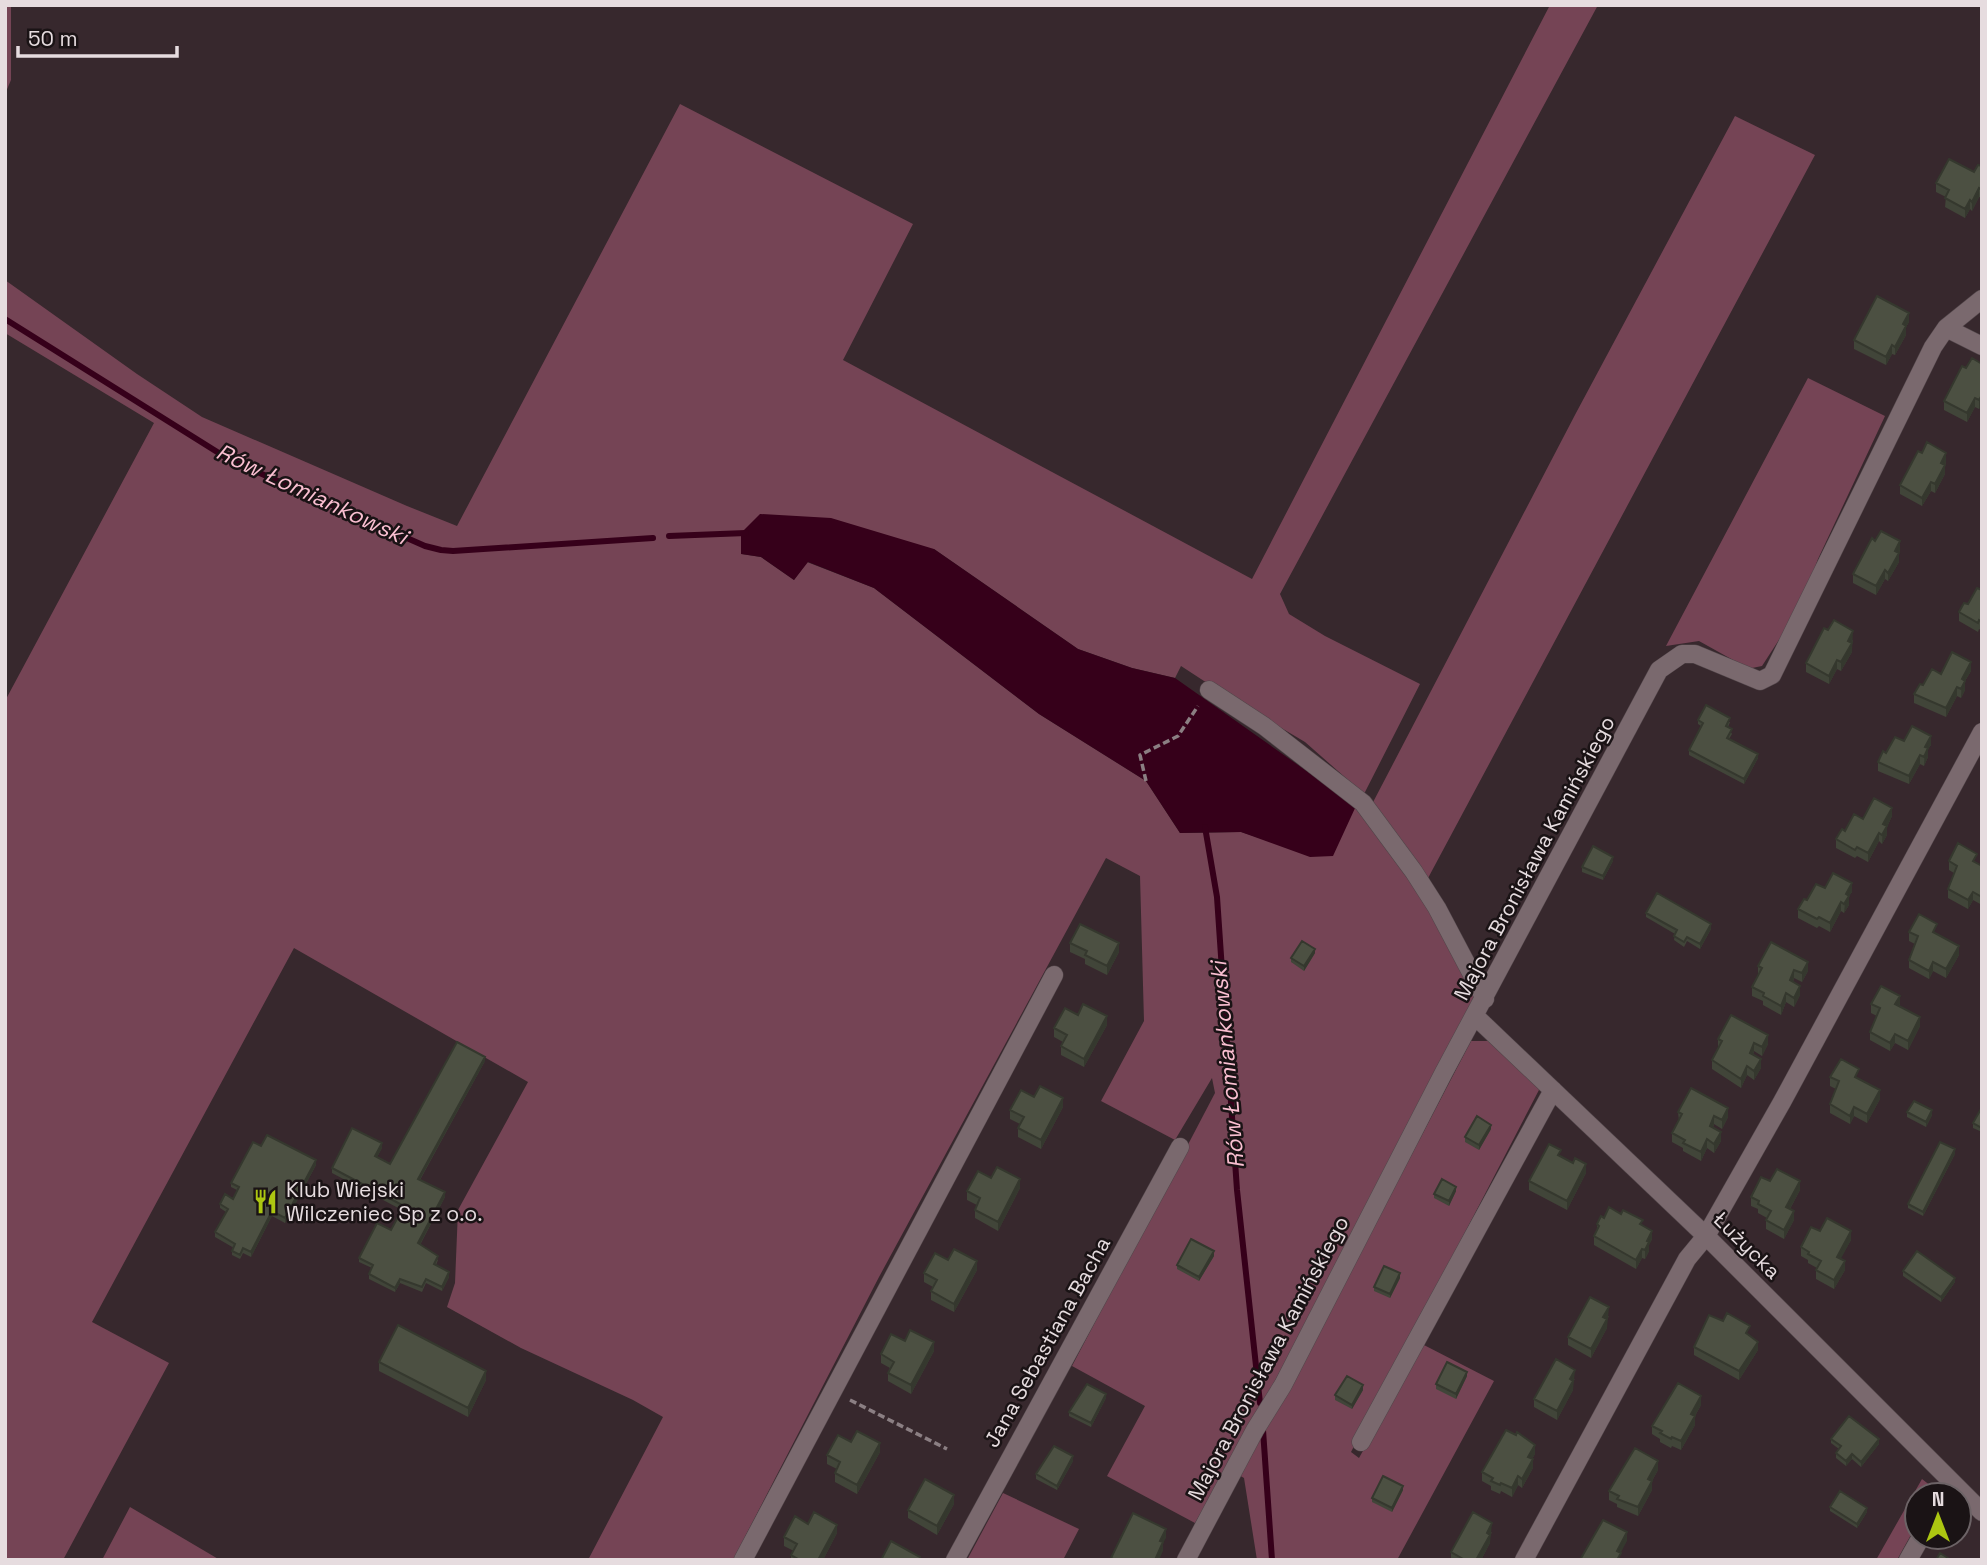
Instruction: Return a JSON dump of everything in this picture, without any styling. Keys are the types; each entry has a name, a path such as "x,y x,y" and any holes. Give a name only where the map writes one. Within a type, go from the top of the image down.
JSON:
{"street":[{"name":"Majora Bronisława Kamińskiego","path":"1186,1560 1255,1430 1283,1385 1414,1129 1659,670 1682,654 1695,654 1760,681 1772,675 1933,346 1946,328 1982,299"},
{"path":"1946,328 1982,346"},
{"path":"1209,690 1264,726 1363,803 1437,908 1485,999"},
{"path":"1524,1560 1688,1259 1706,1236 1782,1102 1982,732"},
{"path":"743,1560 1054,975"},
{"name":"Łużycka","path":"1475,1016 1706,1236 1940,1481"},
{"path":"1361,1442 1553,1090"},
{"name":"Jana Sebastiana Bacha","path":"955,1560 1180,1147"}],"path":[{"path":"1146,781 1140,754 1178,736 1209,690"},
{"path":"833,1391 947,1449"}],"shaded area":[{"path":"5,5 11,5 11,80 5,94"},
{"path":"1550,5 1598,5 1280,594 1289,614 1325,636 1420,684 1364,794 1305,742 1181,666 1175,678 1132,668 1078,649 934,549 742,554 761,557 794,580 807,562 874,588 1039,714 1146,781 1180,833 1241,832 1269,841 1356,806 1421,893 1477,1000 1251,1426 1195,1523 1107,1476 1145,1406 1072,1366 1215,1093 1212,1078 1175,1140 1101,1101 1144,1021 1140,876 1106,858 879,1277 733,1560 588,1560 663,1417 633,1400 521,1348 447,1307 455,1283 458,1210 528,1082 294,948 92,1322 169,1363 63,1560 5,1560 5,701 154,423 5,333 5,280 202,417 457,526 680,104 913,224 843,360 1252,579"},
{"path":"1735,116 1815,155 1427,880 1370,808"},
{"path":"1808,378 1885,416 1818,559 1801,606 1762,666 1752,668 1742,665 1699,641 1666,646"},
{"path":"760,514 831,518 934,549 1078,649 1132,668 1175,678 1356,806 1333,856 1310,857 1241,832 1180,833 1146,781 1039,714 874,588 808,562 794,580 761,557 741,554 741,533"},
{"path":"1471,1041 1492,1041 1540,1088 1351,1452 1359,1458 1422,1344 1494,1381 1397,1560 1257,1560 1244,1478 1237,1474 1300,1368"},
{"path":"1003,1493 1079,1529 1063,1560 967,1560"},
{"path":"130,1507 220,1560 102,1560"},
{"path":"1903,1512 1903,1549 1897,1560 1876,1560"}],"building":[{"path":"1949,159 1974,172 1978,165 1982,166 1982,190 1979,188 1965,209 1945,198 1949,190 1936,183"},
{"path":"1877,296 1909,313 1903,324 1906,326 1895,347 1892,345 1886,357 1854,340"},
{"path":"1972,358 1982,364 1982,395 1979,400 1975,398 1967,413 1944,401 1962,366 1966,368"},
{"path":"1927,442 1946,453 1941,463 1945,465 1935,484 1931,482 1922,498 1900,485 1918,451 1922,453"},
{"path":"1881,531 1900,541 1895,551 1899,553 1888,573 1885,570 1876,586 1853,574 1872,538 1875,541"},
{"path":"1977,588 1982,590 1982,622 1979,620 1978,623 1959,612 1964,603 1968,604"},
{"path":"1834,620 1853,631 1848,641 1852,643 1841,662 1837,660 1829,676 1806,663 1824,628 1828,630"},
{"path":"1952,652 1971,662 1962,679 1965,681 1961,689 1957,687 1946,708 1914,694 1932,669 1941,674"},
{"path":"1706,705 1730,718 1726,726 1732,729 1727,738 1758,754 1744,779 1689,750 1703,723 1698,720"},
{"path":"1912,726 1931,736 1925,747 1928,748 1924,757 1920,755 1909,776 1878,762 1895,737 1904,741"},
{"path":"1874,798 1892,808 1883,824 1887,826 1882,835 1879,833 1868,853 1857,847 1855,850 1836,839 1842,829 1845,831 1854,814 1863,819"},
{"path":"1958,843 1977,854 1973,861 1982,866 1982,897 1973,892 1968,900 1948,889 1957,866 1949,861"},
{"path":"1593,846 1613,857 1603,876 1582,867"},
{"path":"1833,873 1852,883 1846,894 1849,896 1844,904 1841,902 1830,923 1798,909 1816,884 1825,888"},
{"path":"1657,893 1711,924 1700,944 1687,937 1684,942 1674,936 1677,930 1646,913"},
{"path":"1919,914 1937,924 1933,932 1959,946 1946,969 1933,962 1929,971 1909,960 1918,936 1909,932"},
{"path":"1080,924 1119,943 1107,966 1085,955 1087,951 1070,943"},
{"path":"1302,941 1315,949 1304,966 1291,958"},
{"path":"1771,942 1808,962 1802,973 1794,970 1790,980 1800,986 1794,998 1786,993 1781,1006 1752,987 1762,968 1758,966"},
{"path":"1881,986 1900,996 1895,1004 1920,1017 1908,1041 1895,1034 1890,1043 1870,1032 1880,1008 1871,1004"},
{"path":"1083,1004 1107,1016 1084,1059 1061,1046 1067,1035 1054,1028 1065,1008 1078,1015"},
{"path":"1731,1015 1768,1035 1762,1047 1754,1043 1750,1053 1761,1059 1754,1071 1747,1066 1741,1079 1712,1060 1722,1041 1718,1039"},
{"path":"457,1042 485,1057 418,1179 445,1192 418,1243 438,1256 434,1264 449,1272 442,1287 426,1279 422,1287 400,1279 395,1288 369,1274 373,1265 359,1258 377,1223 391,1230 404,1206 332,1168 352,1128 382,1143 375,1156 390,1164"},
{"path":"1841,1059 1859,1069 1855,1077 1880,1090 1867,1114 1854,1107 1850,1116 1830,1104 1839,1081 1830,1077"},
{"path":"1040,1086 1063,1098 1041,1140 1018,1128 1024,1117 1010,1110 1021,1090 1034,1097"},
{"path":"1691,1088 1728,1108 1722,1120 1714,1116 1710,1126 1721,1132 1714,1144 1707,1139 1701,1152 1683,1143 1685,1140 1672,1133 1682,1114 1678,1112"},
{"path":"1914,1101 1932,1110 1926,1122 1907,1112"},
{"path":"1982,1107 1982,1128 1973,1123"},
{"path":"1477,1116 1491,1125 1479,1145 1465,1137"},
{"name":"Klub Wiejski Wilczeniec Sp z o.o.","path":"267,1135 316,1160 285,1218 272,1211 251,1252 243,1248 240,1255 232,1251 235,1244 215,1232 228,1209 220,1204 225,1194 233,1199 239,1187 231,1183 253,1142 261,1146"},
{"path":"1940,1142 1955,1149 1923,1212 1908,1204"},
{"path":"1549,1144 1561,1150 1558,1155 1573,1163 1575,1158 1586,1164 1567,1201 1529,1181"},
{"path":"997,1167 1020,1179 998,1222 975,1210 980,1198 967,1191 978,1171 991,1178"},
{"path":"1777,1169 1800,1181 1786,1207 1794,1211 1784,1230 1766,1220 1771,1211 1751,1197 1761,1177 1770,1181"},
{"path":"1442,1179 1456,1187 1449,1201 1434,1194"},
{"path":"1609,1207 1621,1214 1623,1210 1643,1220 1640,1224 1652,1231 1645,1250 1642,1249 1636,1260 1594,1236 1601,1216 1604,1218"},
{"path":"1827,1218 1851,1231 1837,1257 1845,1261 1834,1280 1816,1270 1821,1261 1801,1247 1811,1227 1820,1231"},
{"path":"1191,1239 1214,1251 1199,1277 1177,1265"},
{"path":"954,1249 977,1261 954,1304 931,1291 937,1280 924,1273 935,1253 948,1260"},
{"path":"1917,1251 1955,1278 1941,1297 1903,1271"},
{"path":"1384,1266 1400,1273 1390,1294 1374,1287"},
{"path":"1590,1297 1609,1307 1603,1317 1607,1319 1591,1349 1568,1337"},
{"path":"1727,1313 1750,1326 1746,1333 1758,1342 1739,1371 1694,1347 1709,1315 1723,1321"},
{"path":"398,1325 486,1371 468,1408 379,1362"},
{"path":"910,1330 934,1342 911,1385 888,1373 894,1362 881,1354 891,1334 905,1341"},
{"path":"1556,1359 1575,1370 1570,1379 1573,1381 1557,1411 1534,1399"},
{"path":"1447,1362 1467,1372 1456,1394 1436,1384"},
{"path":"1347,1376 1363,1385 1352,1405 1335,1395"},
{"path":"1678,1383 1701,1396 1691,1414 1695,1416 1681,1441 1672,1437 1671,1439 1652,1426"},
{"path":"1087,1384 1106,1394 1091,1423 1069,1412"},
{"path":"1849,1416 1879,1439 1861,1462 1852,1454 1846,1461 1836,1453 1841,1446 1831,1439"},
{"path":"1506,1430 1516,1435 1517,1432 1535,1445 1528,1457 1533,1459 1522,1479 1518,1476 1512,1488 1491,1481 1493,1478 1482,1472"},
{"path":"857,1431 880,1443 857,1485 835,1473 840,1462 827,1455 838,1435 851,1442"},
{"path":"1054,1446 1073,1456 1057,1486 1036,1474"},
{"path":"1635,1448 1658,1461 1648,1479 1652,1481 1638,1507 1617,1499 1619,1496 1609,1491"},
{"path":"1383,1476 1403,1486 1392,1508 1372,1498"},
{"path":"925,1479 954,1495 937,1526 908,1510"},
{"path":"1840,1491 1867,1508 1857,1524 1830,1507"},
{"path":"814,1512 837,1525 818,1560 800,1560 791,1555 797,1544 784,1537 795,1516 808,1524"},
{"path":"1473,1512 1492,1523 1487,1533 1490,1535 1476,1560 1465,1560 1451,1552"},
{"path":"1133,1513 1166,1529 1155,1560 1111,1558"},
{"path":"1603,1520 1627,1532 1617,1551 1621,1553 1617,1560 1580,1560"},
{"path":"891,1541 920,1557 919,1560 881,1560"},
{"path":"1940,1553 1951,1560 1936,1560"}],"waterway":[{"name":"Rów Łomiankowski","path":"5,319 230,460 425,546 453,551 653,538"},
{"name":"Rów Łomiankowski","path":"669,536 746,533"},
{"name":"Rów Łomiankowski","path":"1205,827 1217,897 1237,1190 1260,1403"},
{"name":"Rów Łomiankowski","path":"1263,1430 1272,1560"}],"place":[{"name":"Klub Wiejski Wilczeniec Sp z o.o.","path":"266,1201"}]}
